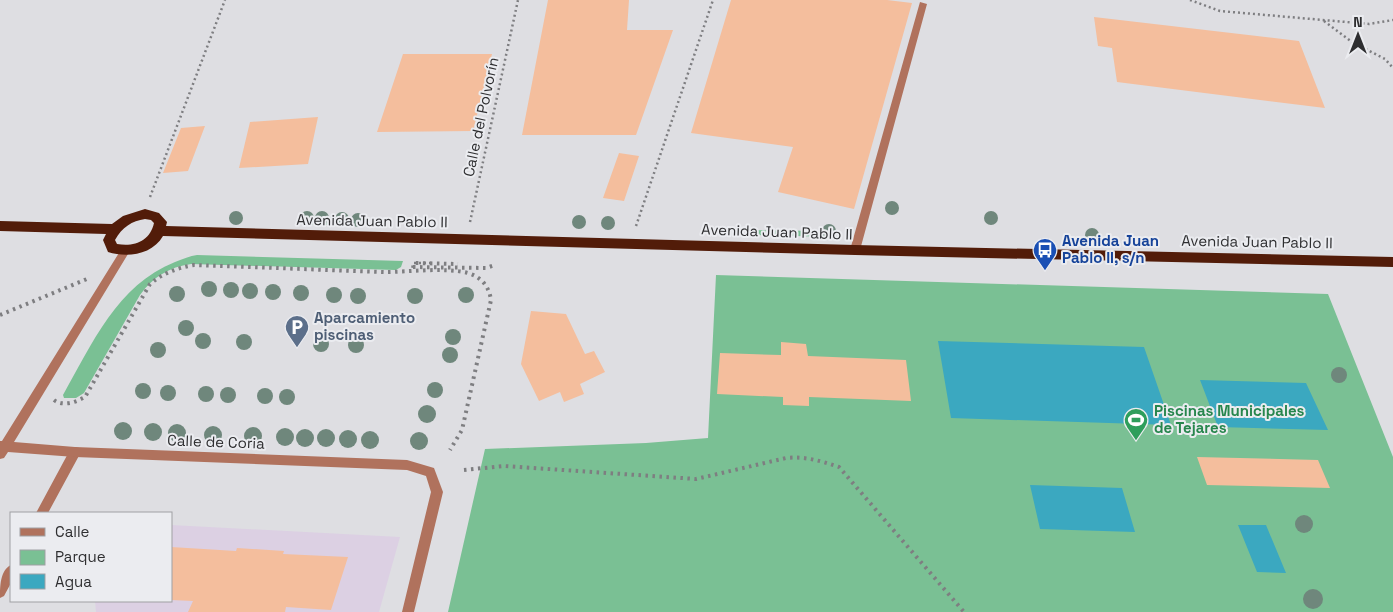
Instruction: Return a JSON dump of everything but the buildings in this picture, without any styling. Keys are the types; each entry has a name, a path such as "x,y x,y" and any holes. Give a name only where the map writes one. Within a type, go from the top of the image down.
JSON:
{"highway":[{"path":"145,214 155,216 161,222 160,231 155,239 147,245 125,251 113,248 109,240 114,229 133,216 145,214"},
{"path":"0,226 114,229"},
{"name":"Avenida Juan Pablo II","path":"160,231 855,250 1393,262"}],"street":[{"path":"855,250 923,4"},
{"path":"2,449 125,251"},
{"name":"Calle de Coria","path":"2,449 407,465 430,472 437,492 408,612"},
{"path":"43,512 75,452"},
{"path":"0,592 10,573"}],"path":[{"path":"145,214 224,0"},
{"name":"Calle del Polvorín","path":"466,239 518,0"},
{"path":"630,243 713,0"},
{"path":"1190,0 1220,11 1369,24 1393,20"},
{"path":"1324,21 1352,42 1385,59 1393,68"},
{"path":"411,272 414,263 458,264"},
{"path":"54,400 58,403 75,403 84,397 150,284 161,275 174,269 194,265 467,273 483,281 490,291 491,300 462,430 450,450"},
{"path":"413,267 486,268 495,265"},
{"path":"0,315 87,279"},
{"path":"464,470 504,466 696,479 721,475 787,457 812,459 839,467 964,612"}],"shaded area":[{"path":"172,525 400,537 379,612 96,612 95,602 172,602"}],"green space":[{"path":"303,216 362,218 363,221 354,226 301,224 298,218"},
{"path":"748,230 826,231 837,237 754,235"},
{"path":"197,255 403,261 401,267 396,270 191,264 169,270 150,283 140,295 84,393 76,398 64,398 63,395 96,337 122,301 137,285 155,272 175,262"},
{"name":"Piscinas Municipales de Tejares","path":"716,275 1328,294 1393,457 1393,612 448,612 485,449 646,443 708,438"}],"water":[{"path":"938,341 1144,347 1171,425 951,418"},
{"path":"1200,380 1306,383 1328,430 1218,427"},
{"path":"1030,485 1122,488 1135,532 1040,529"},
{"path":"1238,525 1266,525 1286,573 1257,572"}],"place":[{"name":"Avenida Juan Pablo II, s/n","path":"1045,271"},
{"name":"Aparcamiento piscinas","path":"297,348"},
{"name":"Piscinas Municipales de Tejares","path":"1136,441"}]}
